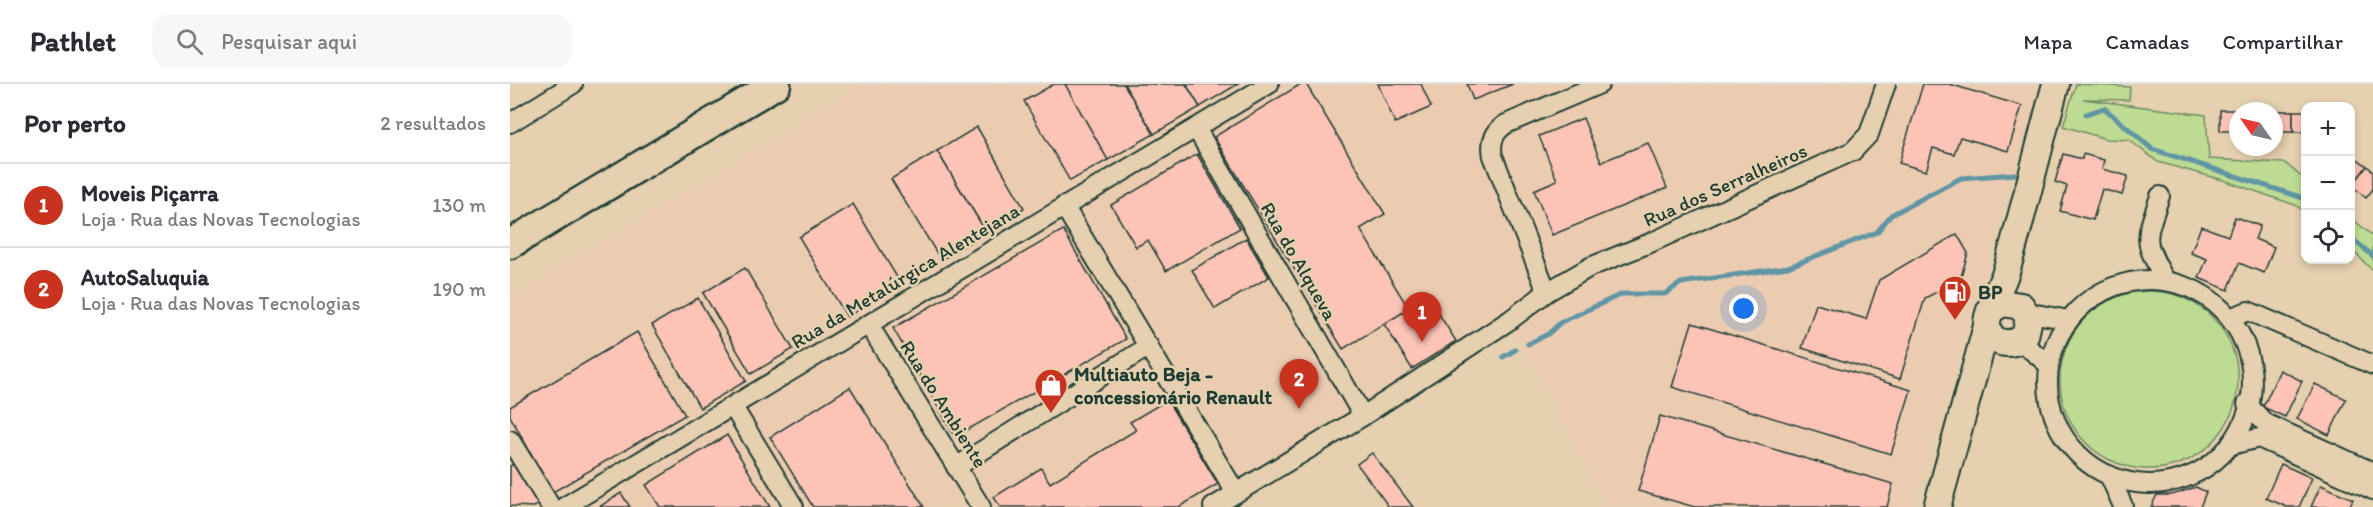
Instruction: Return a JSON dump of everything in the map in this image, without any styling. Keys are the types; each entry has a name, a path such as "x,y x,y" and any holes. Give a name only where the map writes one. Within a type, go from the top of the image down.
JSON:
{"main road":[{"path":"510,244 776,84"},
{"path":"1937,507 1978,363 2001,330 2006,271 2056,84"},
{"path":"2001,330 2030,324 2006,271"},
{"path":"2001,330 2002,303 2024,309"}],"street":[{"path":"510,123 573,84"},
{"name":"Rua da Metalúrgica Alentejana","path":"564,507 1269,84"},
{"path":"1547,292 1493,156 1492,141 1495,134 1506,124 1600,84"},
{"name":"Rua dos Serralheiros","path":"1213,507 1363,416 1510,320 1547,292 1590,267 1650,243 1853,151 1869,134 1886,84"},
{"name":"Rua do Alqueva","path":"1196,128 1363,416"},
{"path":"2160,196 2148,231 2147,246 2165,280"},
{"path":"1064,206 1236,493"},
{"path":"2138,280 2165,280 2202,293 2230,318 2244,342 2251,369 2245,418 2231,445 2202,470 2181,479 2158,484 2135,483 2109,475 2086,462 2067,442 2048,392 2049,365 2056,341 2069,320 2088,300 2112,287 2138,280"},
{"path":"2024,309 2069,320"},
{"path":"2230,318 2248,311 2373,365"},
{"name":"Rua do Ambiente","path":"869,325 981,507"},
{"path":"2001,330 2049,365"},
{"path":"956,466 1149,346"},
{"path":"2247,404 2265,423 2373,472"},
{"path":"733,407 794,507"},
{"path":"2231,445 2259,438 2373,490"},
{"path":"510,440 551,507"},
{"path":"2109,475 2123,506"},
{"path":"2123,506 2135,483"}],"shaded area":[{"path":"862,84 2041,84 1913,507 1607,507 1510,320 1213,507 510,507 510,298"}],"green space":[{"path":"2076,84 2130,87 2129,100 2083,99 2206,115 2209,159 2285,163 2301,177 2301,209 2295,205 2223,180 2158,162 2129,140 2106,139 2063,126"},
{"path":"2355,221 2373,236 2373,271 2355,253"},
{"path":"2149,291 2183,298 2199,306 2212,317 2223,330 2231,346 2238,380 2231,414 2223,430 2212,443 2199,454 2183,462 2149,469 2115,462 2099,454 2086,443 2075,430 2067,414 2060,380 2067,346 2075,330 2086,317 2099,306 2115,298"}],"building":[{"path":"1054,84 1065,84 1108,160 1070,181 1024,101"},
{"path":"1065,84 1124,84 1154,134 1108,160"},
{"path":"1124,84 1186,84 1200,107 1154,134"},
{"path":"1186,84 1238,84 1200,107"},
{"path":"1301,84 1306,84 1385,214 1360,229 1409,309 1343,349 1214,137"},
{"path":"1378,84 1421,84 1431,107 1395,123"},
{"path":"1467,84 1513,84 1473,100"},
{"path":"1923,84 1949,84 2022,106 2008,151 1960,137 1954,154 1933,148 1926,171 1899,163"},
{"path":"2220,110 2229,110 2229,131 2220,131"},
{"path":"2283,111 2293,111 2293,132 2283,132"},
{"path":"2293,111 2301,111 2301,132 2293,132"},
{"path":"1583,118 1601,162 1648,143 1667,188 1552,235 1534,190 1557,180 1539,136"},
{"path":"977,127 1024,208 986,232 937,151"},
{"path":"937,151 986,232 941,260 891,179"},
{"path":"1197,154 1240,228 1166,271 1148,240 1136,247 1111,205"},
{"path":"2063,154 2082,159 2083,154 2104,160 2102,169 2128,176 2122,195 2102,189 2093,220 2060,211 2067,186 2055,182"},
{"path":"2355,157 2367,166 2355,182"},
{"path":"2367,166 2373,171 2373,189 2366,198 2355,189 2355,182"},
{"path":"853,204 901,284 847,317 799,237"},
{"path":"2235,217 2260,226 2255,239 2274,247 2264,273 2239,263 2228,290 2199,278 2207,259 2191,253 2201,226 2228,236"},
{"path":"1063,230 1126,339 955,437 893,328"},
{"path":"1957,234 1968,253 1960,280 1925,298 1900,379 1802,348 1816,304 1866,319 1879,280"},
{"path":"1246,238 1269,277 1215,309 1192,270"},
{"path":"745,268 793,349 751,374 703,293"},
{"path":"1428,297 1456,341 1412,369 1384,324"},
{"path":"698,298 746,381 700,408 652,325"},
{"path":"1692,323 1911,390 1891,454 1672,387"},
{"path":"637,332 685,415 553,492 510,416 510,407"},
{"path":"2280,370 2302,381 2285,417 2263,407"},
{"path":"2315,384 2346,399 2329,435 2297,419"},
{"path":"850,387 924,507 813,507 770,437"},
{"path":"1167,400 1218,484 1179,507 1000,507 994,497 1041,468 1050,483 1136,430 1130,422"},
{"path":"1660,416 1893,484 1887,507 1695,507 1638,491"},
{"path":"727,435 770,507 660,507 646,485"},
{"path":"1372,453 1413,507 1389,507 1357,464"},
{"path":"517,462 541,503 534,507 510,506 510,466"},
{"path":"2281,464 2312,478 2299,507 2287,507 2266,498"},
{"path":"2321,485 2353,499 2349,507 2311,507"},
{"path":"2196,487 2206,492 2200,507 2151,507 2157,495 2172,495"},
{"path":"621,493 630,507 599,507"}],"waterway":[{"path":"2086,114 2104,108 2152,149 2301,197"},
{"path":"1528,344 1548,334 1561,322 1622,294 1665,294 1681,283 1788,267 1877,232 1891,215 1961,178 2015,174"},
{"path":"2355,241 2373,256"},
{"path":"1503,357 1515,350"}],"place":[{"name":"BP","path":"1955,321"},
{"name":"Moveis Piçarra","path":"1422,342"},
{"name":"AutoSaluquia","path":"1299,409"},
{"name":"Multiauto Beja - concessionário Renault","path":"1051,414"}]}
